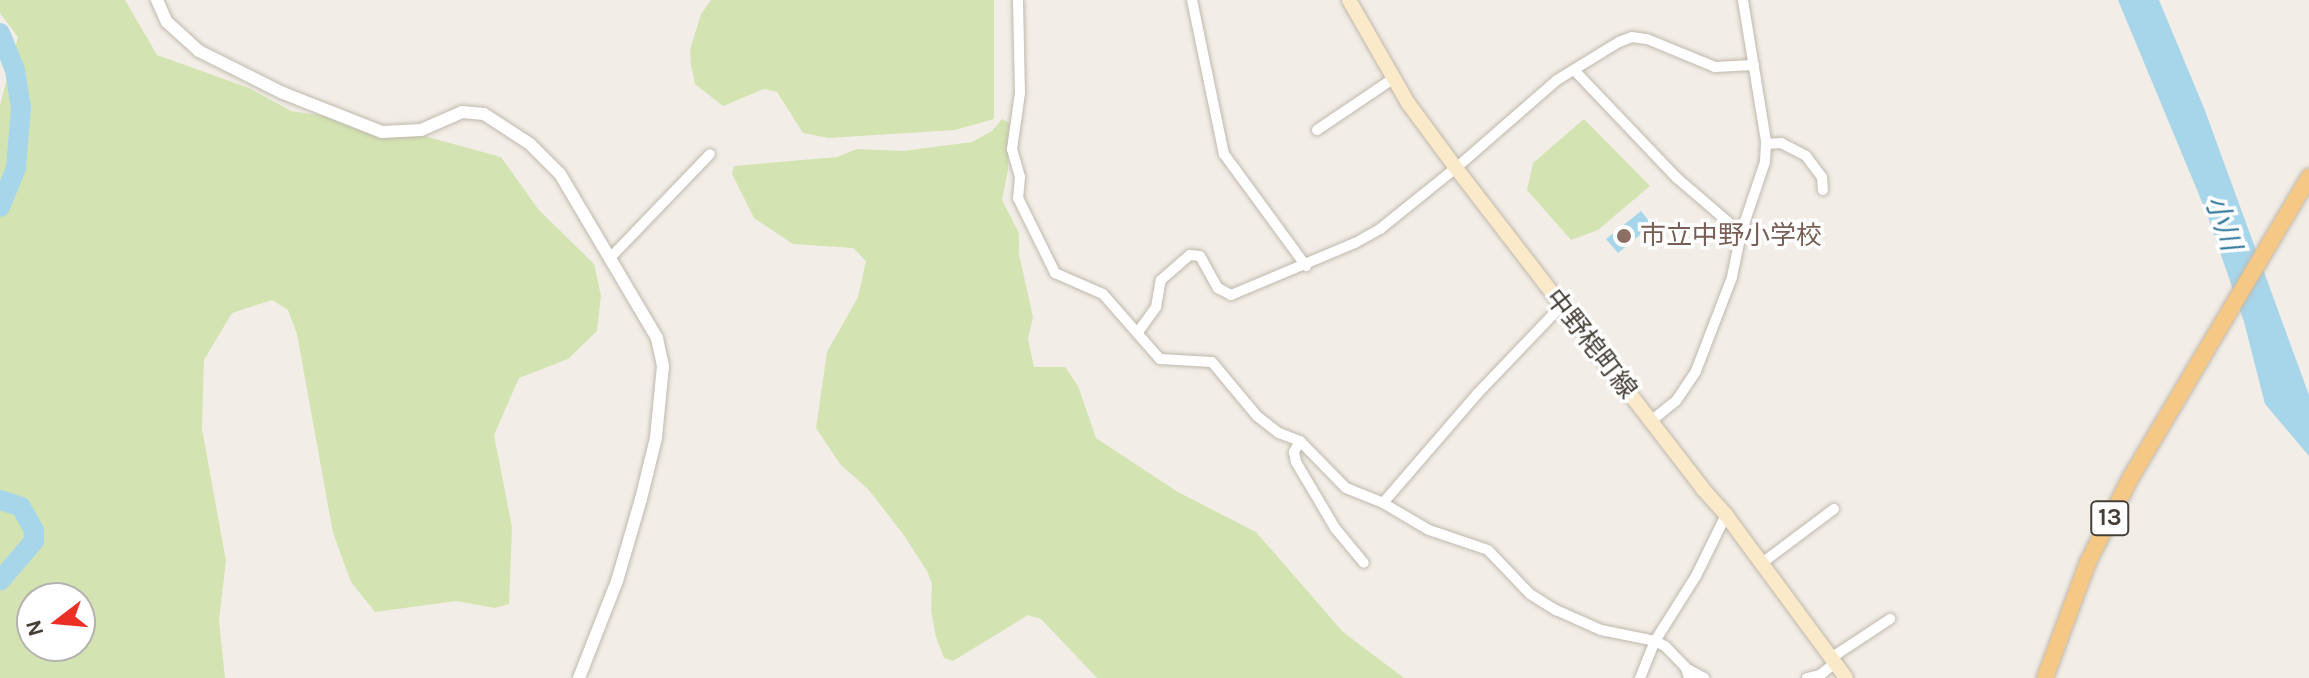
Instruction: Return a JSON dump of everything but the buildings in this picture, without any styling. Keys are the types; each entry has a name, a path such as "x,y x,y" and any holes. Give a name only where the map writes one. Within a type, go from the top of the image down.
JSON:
{"highway":[{"name":"13","path":"2042,676 2088,562 2131,477 2306,183"}],"main road":[{"name":"中野梍町線","path":"1349,0 1394,78 1456,168 1726,515 1846,678"}],"street":[{"path":"157,0 167,22 199,51 361,125 382,132 402,133 421,130 462,112 484,114 530,144 560,174 657,338 663,366 663,392 641,499 617,581 579,678"},
{"path":"1018,0 1020,93 1012,149 1020,177 1021,206 1055,273 1103,294 1160,359 1212,362 1257,416 1279,433 1300,441 1346,488 1383,503 1429,530 1488,550 1530,594 1556,610 1601,630 1655,641 1675,655 1688,673 1704,678"},
{"path":"1192,0 1224,154 1306,266"},
{"path":"1651,421 1676,401 1696,371 1732,277 1741,233 1765,162 1766,144 1743,0"},
{"path":"1138,332 1156,307 1161,280 1190,255 1200,256 1218,288 1231,295 1306,266 1380,229 1574,70 1632,37 1647,39 1715,67 1754,65"},
{"path":"1574,70 1677,178 1741,233"},
{"path":"1317,130 1394,78"},
{"path":"1766,144 1781,143 1806,156 1822,177 1823,190"},
{"path":"610,258 710,154"},
{"path":"1383,503 1477,394 1561,306"},
{"path":"1300,441 1294,452 1296,462 1335,528 1364,563"},
{"path":"1762,563 1834,509"},
{"path":"1640,678 1655,641 1696,576 1726,515"},
{"path":"1807,678 1820,675 1833,660 1890,619"}],"green space":[{"path":"0,0 125,0 157,55 249,88 291,111 384,125 501,157 538,209 594,264 601,296 597,331 568,359 519,378 494,435 512,527 509,604 495,608 456,601 375,612 351,582 333,533 297,334 288,310 272,300 232,313 204,360 202,429 226,561 219,620 225,678 0,678 0,105 18,37 0,13"},
{"path":"711,0 994,0 994,119 955,130 828,138 803,133 777,92 764,89 723,106 695,84 691,65 690,50 701,14"},
{"path":"1002,119 1010,123 1008,170 1002,200 1019,233 1019,254 1033,317 1028,339 1034,367 1065,367 1078,386 1096,438 1178,492 1256,532 1343,632 1404,678 1097,678 1041,619 1028,615 953,661 944,658 936,637 931,611 932,584 927,571 903,534 868,489 840,464 816,428 827,352 858,297 866,261 853,248 793,244 754,218 732,174 734,166 837,157 857,149 903,151 972,142 992,131"},
{"path":"1584,119 1650,186 1598,230 1571,240 1527,190 1533,163"}],"water":[{"name":"小川","path":"2118,0 2159,0 2204,108 2309,395 2309,456 2265,404 2244,322 2207,214"},
{"path":"1641,211 1652,225 1618,253 1606,239"}],"waterway":[{"path":"0,33 15,70 21,108 16,168 0,207"},
{"path":"0,500 21,507 34,530 34,541 0,581"}],"place":[{"name":"市立中野小学校","path":"1624,236"}]}
